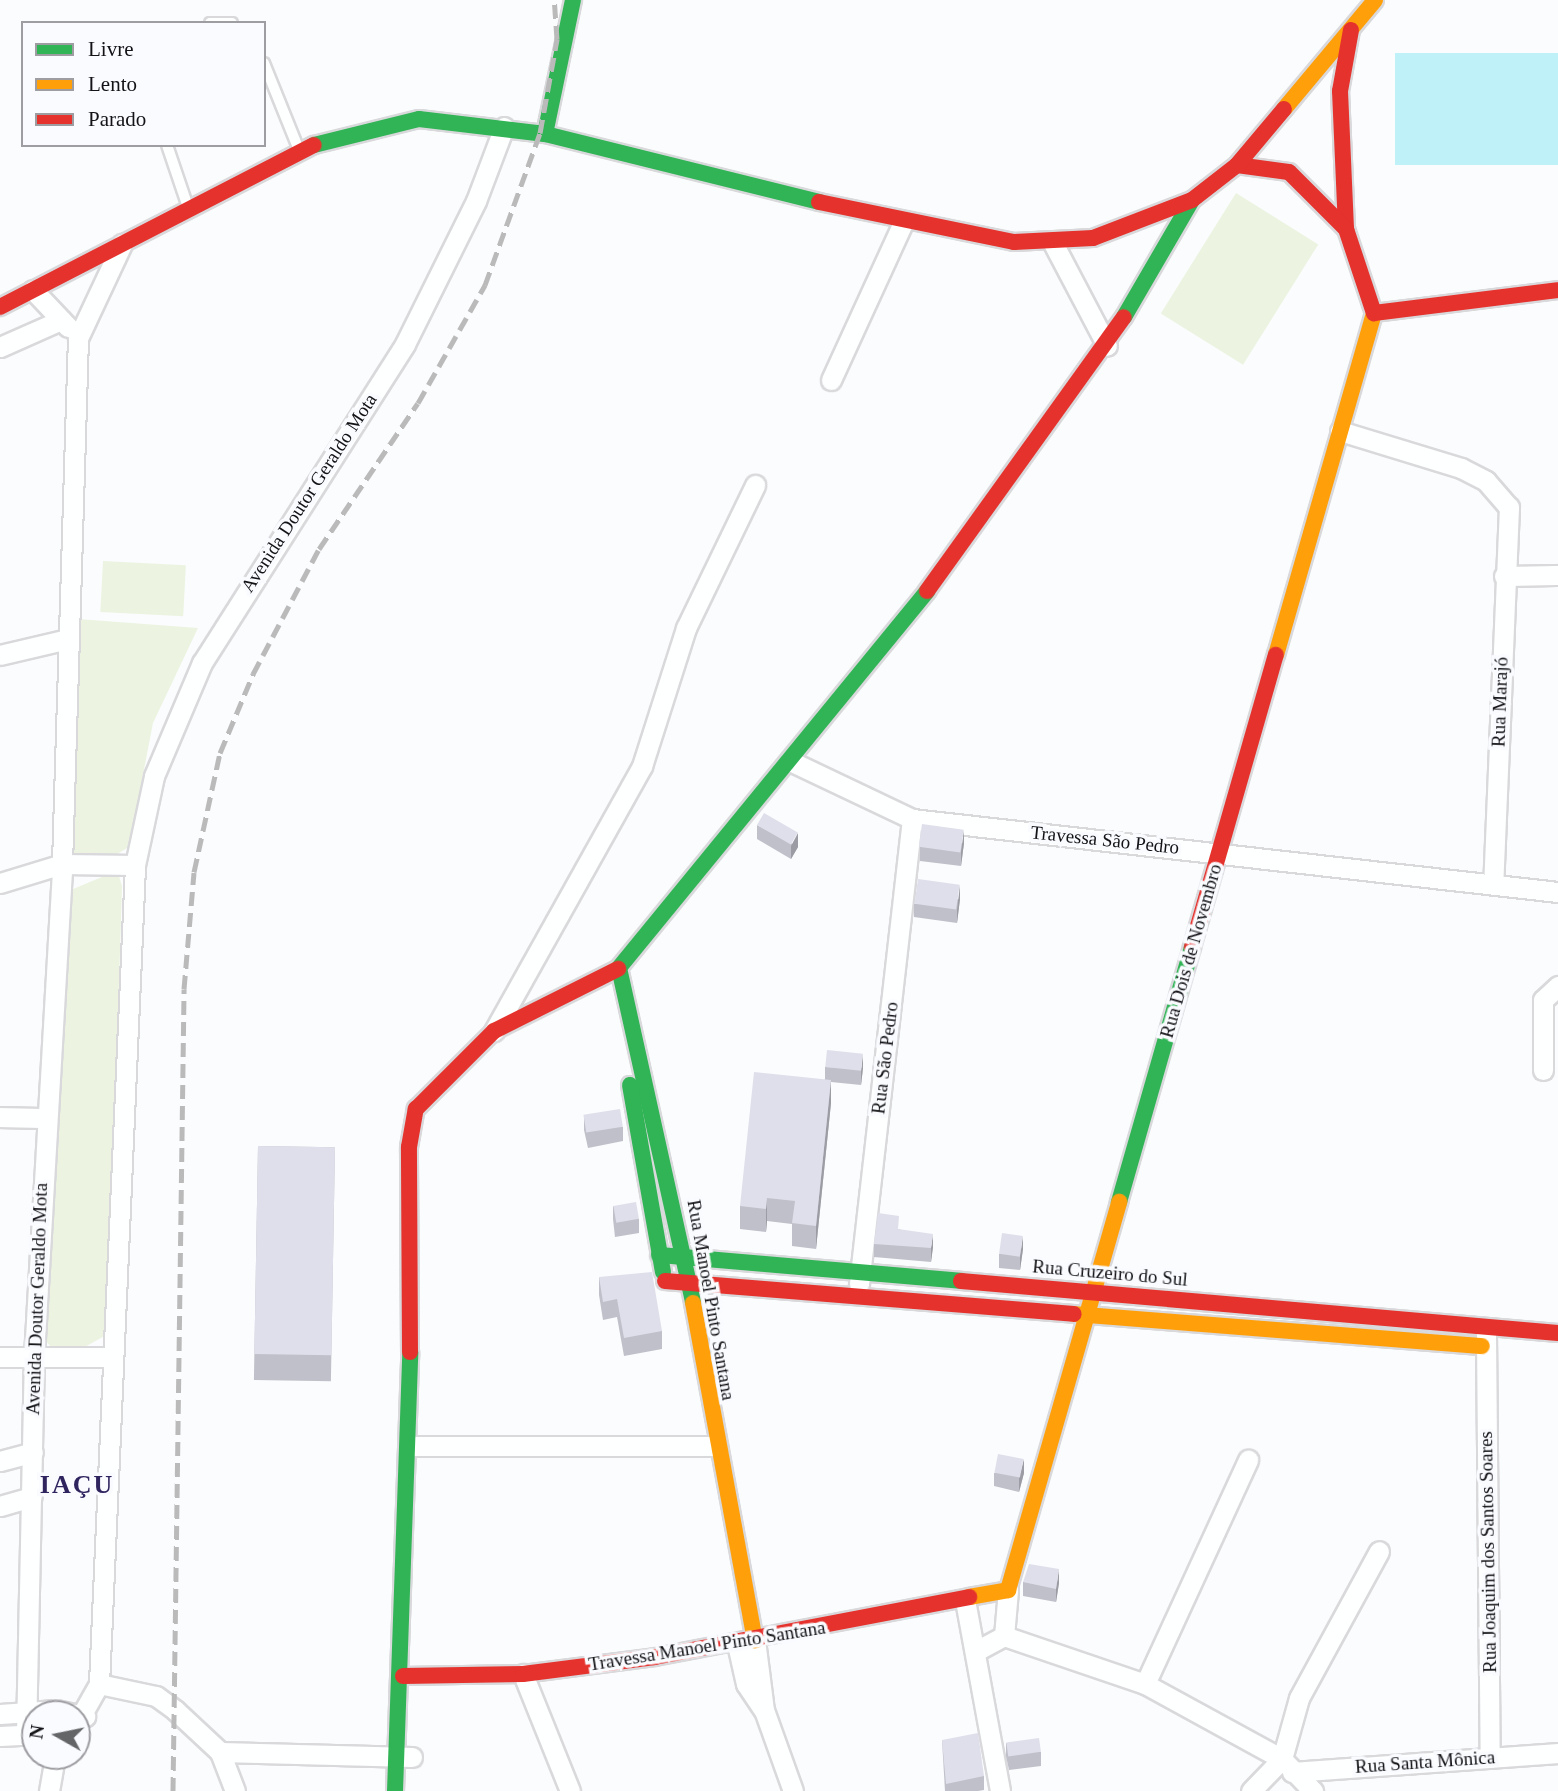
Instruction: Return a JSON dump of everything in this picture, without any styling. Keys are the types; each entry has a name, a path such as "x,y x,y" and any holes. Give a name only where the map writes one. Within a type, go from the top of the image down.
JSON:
{"street":[{"path":"545,134 573,0"},
{"path":"0,307 299,151 365,128 419,119 504,127 545,134 903,223 1053,243 1128,227 1192,200 1237,165 1375,0"},
{"path":"1351,30 1340,91 1346,229 1374,313 1558,290"},
{"name":"Avenida Doutor Geraldo Mota","path":"91,1700 99,1684 135,865 175,715 249,584 405,344 476,201 504,127"},
{"path":"1237,165 1289,172 1346,229"},
{"path":"414,1791 404,1757 401,1700 410,1446 412,1120 423,1099 494,1031 619,968 904,622 1107,346 1192,200"},
{"path":"831,380 903,223"},
{"path":"1053,243 1107,346"},
{"name":"Avenida Doutor Geraldo Mota","path":"26,1700 34,1356 43,1118 62,864 78,338 122,244"},
{"path":"33,290 78,338"},
{"name":"Rua Dois de Novembro","path":"1008,1590 1374,313"},
{"path":"0,347 61,320"},
{"name":"Rua Marajó","path":"1340,431 1432,457 1486,481 1504,498 1511,520 1504,576 1493,884"},
{"path":"494,1031 642,766 686,628 755,485"},
{"path":"1504,576 1558,575"},
{"path":"0,655 68,639"},
{"name":"Travessa São Pedro","path":"790,761 912,820 1558,892"},
{"name":"Rua São Pedro","path":"858,1296 912,820"},
{"path":"0,883 62,864 135,865"},
{"name":"Rua Manoel Pinto Santana","path":"619,968 670,1178 704,1451 746,1642"},
{"path":"601,977 633,1095 659,1255"},
{"path":"1544,1070 1543,1000 1558,986"},
{"path":"0,1117 43,1118"},
{"name":"Rua Cruzeiro do Sul","path":"1510,1348 1486,1337 1280,1308 659,1255 666,1288 684,1283 1088,1313 1278,1331 1486,1337 1558,1333"},
{"path":"1278,1331 1280,1308"},
{"name":"Rua Joaquim dos Santos Soares","path":"1486,1337 1490,1758"},
{"path":"0,1357 112,1357"},
{"name":"Rua Manoel Pinto Santana","path":"692,1422 704,1451"},
{"path":"410,1446 704,1451"},
{"path":"0,1461 33,1451"},
{"path":"1145,1684 1248,1460"},
{"path":"0,1506 32,1497"},
{"path":"1251,1791 1287,1766 1299,1698 1378,1550"},
{"path":"1004,1636 1008,1590"},
{"name":"Travessa Manoel Pinto Santana","path":"403,1676 523,1674 746,1642 1008,1590"},
{"path":"965,1600 1000,1791"},
{"path":"731,1618 746,1642 764,1710 793,1791"},
{"path":"976,1651 1004,1636 1145,1684 1287,1766 1313,1791"},
{"path":"523,1674 570,1791"},
{"path":"99,1684 156,1696 220,1752 235,1791"},
{"path":"0,1714 21,1712"},
{"path":"0,1736 21,1735"},
{"path":"220,1752 404,1757"},
{"name":"Rua Santa Mônica","path":"1287,1766 1558,1753"},
{"path":"395,1791 404,1757"},
{"path":"48,1791 52,1770"}],"lane":[{"path":"266,68 299,151"},
{"path":"168,147 188,208"}],"green space":[{"path":"1236,193 1318,244 1243,365 1161,313"},
{"path":"103,561 186,565 183,616 100,612"},
{"path":"78,619 198,628 153,723 129,847 112,857 74,859 69,853"},
{"path":"109,874 119,876 122,886 108,1334 83,1348 52,1348 45,1340 66,892"}],"water":[{"path":"1395,53 1558,53 1558,165 1395,165"}],"building":[{"path":"764,813 798,832 791,845 757,825"},
{"path":"922,824 964,830 960,853 919,847"},
{"path":"918,879 960,885 956,910 915,904"},
{"path":"827,1050 863,1054 861,1071 825,1067"},
{"path":"754,1072 831,1080 816,1226 792,1223 795,1201 767,1198 766,1209 740,1206"},
{"path":"620,1109 623,1127 586,1133 583,1115"},
{"path":"258,1146 335,1147 331,1355 254,1354"},
{"path":"636,1202 639,1219 616,1223 613,1206"},
{"path":"878,1213 899,1216 898,1229 933,1234 931,1248 874,1244"},
{"path":"1002,1233 1023,1236 1020,1257 999,1254"},
{"path":"652,1272 662,1331 624,1338 617,1299 603,1302 599,1277"},
{"path":"998,1454 1024,1459 1020,1478 994,1473"},
{"path":"1029,1564 1059,1569 1056,1589 1023,1582"},
{"path":"978,1733 984,1776 946,1784 942,1740"},
{"path":"1039,1738 1041,1752 1008,1756 1006,1743"}],"railway":[{"path":"173,1791 184,989 194,872 220,753 253,674 319,549 418,403 485,285 540,133 557,39 554,0"}],"traffic: fast":[{"path":"545,134 573,0"},
{"path":"314,145 419,119 545,134 819,202"},
{"path":"1124,317 1192,200"},
{"path":"618,969 927,591"},
{"path":"1119,1202 1192,947"},
{"path":"619,968 693,1303"},
{"path":"630,1085 663,1272"},
{"path":"659,1255 961,1281"},
{"path":"395,1791 410,1352"}],"traffic: slow":[{"path":"1284,109 1375,0"},
{"path":"1276,655 1374,313"},
{"path":"969,1597 1008,1590 1119,1202"},
{"path":"693,1303 755,1640"},
{"path":"1074,1314 1482,1346"}],"traffic: jam":[{"path":"1351,30 1340,91 1346,229 1374,313"},
{"path":"819,202 1014,242 1093,238 1192,200 1237,165 1284,109"},
{"path":"0,307 314,145"},
{"path":"1237,165 1289,172 1346,229"},
{"path":"1374,313 1558,290"},
{"path":"927,591 1124,317"},
{"path":"1192,947 1276,655"},
{"path":"410,1352 409,1147 416,1109 494,1031 618,969"},
{"path":"665,1281 1074,1314"},
{"path":"961,1281 1558,1333"},
{"path":"403,1676 523,1674 655,1657 969,1597"}],"district":[{"name":"IAÇU","path":"77,1485"}]}
